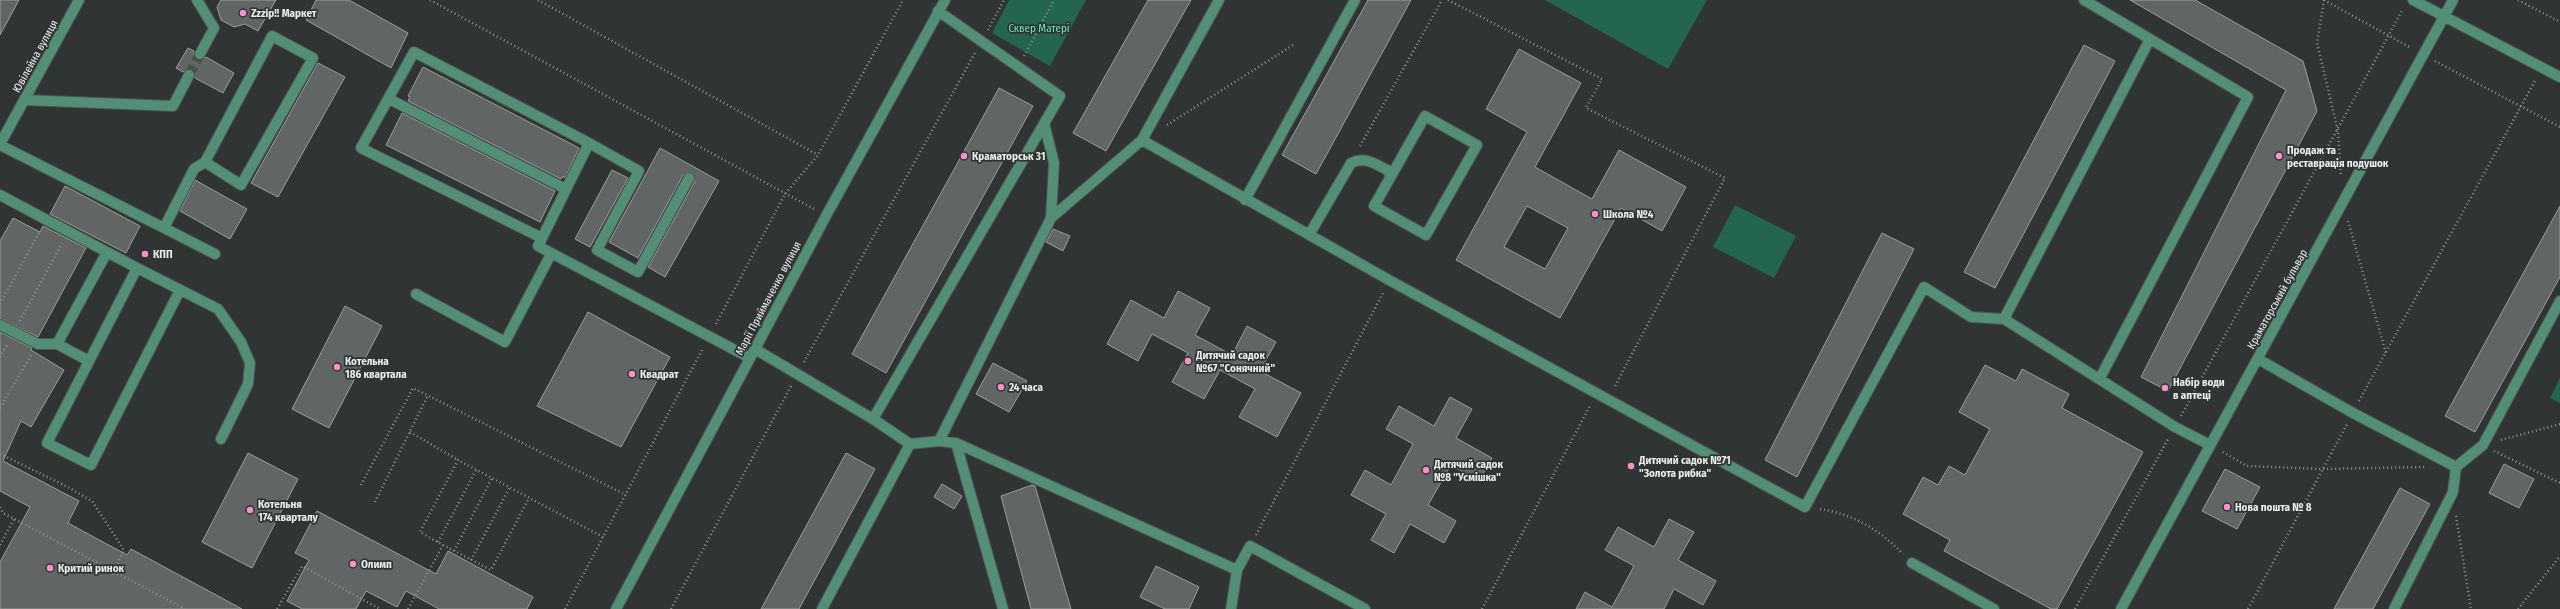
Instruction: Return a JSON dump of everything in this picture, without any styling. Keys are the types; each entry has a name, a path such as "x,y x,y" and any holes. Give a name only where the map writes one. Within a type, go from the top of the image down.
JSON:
{"street":[{"name":"Ювілейна вулиця","path":"0,145 79,0"},
{"path":"197,0 214,28 200,54"},
{"name":"Марії Приймаченко вулиця","path":"616,609 826,216 944,0"},
{"path":"939,441 1051,218 1142,140 1219,0"},
{"path":"1245,200 1355,0"},
{"path":"2084,0 2248,97 2100,378"},
{"path":"2413,0 2560,78"},
{"name":"Краматорський бульвар","path":"2121,609 2453,0"},
{"path":"873,419 1060,96 938,11"},
{"path":"164,228 194,169 204,162 272,36 313,58 241,185 204,162"},
{"path":"2004,319 2150,39"},
{"path":"542,238 361,148 414,52 589,143 639,171 597,250 638,272 689,178"},
{"path":"24,100 174,106 189,75"},
{"path":"389,99 566,189"},
{"path":"1425,116 1477,145 1426,235 1374,206 1392,172 1425,116"},
{"path":"1044,123 1054,164 1051,218"},
{"path":"1142,140 1245,200 1389,280 1805,507 1924,287 1970,317 2004,319 2100,378 2175,427 2210,445"},
{"path":"589,143 538,246 709,337 797,374 873,419 910,444 939,441 956,443 1237,570"},
{"path":"0,145 215,254"},
{"path":"1309,235 1351,164 1359,160 1367,160 1392,172"},
{"path":"0,195 136,268 218,309 241,342 250,363 248,384 221,439"},
{"path":"57,344 107,252"},
{"path":"416,294 505,342 551,254"},
{"path":"136,268 48,443 91,465 180,290"},
{"path":"2394,609 2452,492 2456,467 2483,445 2560,301"},
{"path":"0,325 38,344 57,344 89,361"},
{"path":"2258,359 2353,413 2456,467"},
{"path":"956,443 1003,609"},
{"path":"822,609 910,444"},
{"path":"1231,609 1237,570 1250,546 1365,609"},
{"path":"1912,563 1994,609"}],"path":[{"path":"430,0 826,216"},
{"path":"538,0 818,154"},
{"path":"565,609 785,194 818,154 903,0"},
{"path":"671,609 797,374 1004,0"},
{"path":"1018,67 1054,0"},
{"path":"1351,164 1442,0"},
{"path":"1448,0 1602,79 1586,108 1725,178 1608,399"},
{"path":"2324,0 2560,127"},
{"path":"2518,0 2560,22"},
{"path":"2075,609 2390,36 2404,6"},
{"path":"1162,128 1293,45"},
{"path":"2248,609 2353,413 2542,68"},
{"path":"0,304 46,220"},
{"path":"14,332 68,232"},
{"path":"1250,546 1389,280"},
{"path":"0,408 38,344"},
{"path":"361,485 413,388 626,495"},
{"path":"1482,609 1597,393"},
{"path":"375,502 428,395"},
{"path":"2483,445 2560,424"},
{"path":"410,432 476,470 603,537"},
{"path":"2210,445 2247,466 2323,469 2433,467"},
{"path":"2483,445 2560,483"},
{"path":"0,454 64,485 92,501 124,550 112,575"},
{"path":"458,460 420,532 471,560 491,570 530,498"},
{"path":"438,542 476,470"},
{"path":"454,551 492,478"},
{"path":"471,560 510,487"},
{"path":"2452,492 2471,609"},
{"path":"0,507 3,512 185,609"},
{"path":"1805,507 1840,512 1884,535 1912,563"},
{"path":"0,545 14,518"},
{"path":"408,609 443,545"},
{"path":"2518,609 2560,556"},
{"path":"277,609 302,566 380,609"}],"green space":[{"name":"Сквер Матері","path":"1009,0 1086,0 1050,66 992,33"},
{"path":"1545,0 1707,0 1668,69"},
{"path":"1735,205 1796,236 1774,278 1713,247"},
{"path":"2560,378 2560,403 2550,398"}],"building":[{"path":"0,0 19,0 0,35"},
{"name":"Zzzip!! Маркет","path":"221,0 276,0 258,31 245,24 234,27 221,20 217,7"},
{"path":"316,0 349,0 408,33 391,68 306,20"},
{"path":"1148,0 1191,0 1106,151 1073,133"},
{"path":"1368,0 1411,0 1316,174 1282,155"},
{"path":"2130,0 2195,0 2303,61 2317,111 2168,391 2141,377 2286,90"},
{"path":"2084,45 2115,61 1995,288 1964,272"},
{"path":"188,48 194,51 194,57 197,60 206,57 234,73 223,93 195,78 192,69 188,69 183,72 176,68"},
{"path":"1519,49 1581,83 1535,167 1592,199 1619,150 1686,187 1662,231 1621,208 1560,318 1456,260 1527,132 1486,109","holes":["1527,206 1568,228 1545,269 1504,247"]},
{"path":"318,63 345,77 278,197 251,183"},
{"path":"423,67 579,148 565,178 563,176 561,179 408,101 410,97 408,96"},
{"path":"999,88 1033,106 886,373 852,354"},
{"path":"402,113 555,191 540,222 386,145"},
{"path":"660,148 719,181 665,277 648,267 695,181 692,173 688,172 683,175 638,258 609,242"},
{"path":"612,170 628,178 590,247 575,239"},
{"path":"195,180 247,209 230,239 180,211"},
{"path":"65,186 140,226 126,253 50,214"},
{"path":"2560,206 2560,277 2475,432 2445,416"},
{"path":"13,218 40,232 43,226 86,248 38,337 0,319 0,241"},
{"path":"1053,229 1070,236 1063,251 1046,242"},
{"path":"1882,233 1914,249 1797,477 1765,460"},
{"path":"1178,291 1210,308 1195,335 1232,355 1247,326 1276,342 1260,371 1301,393 1277,437 1239,417 1255,389 1220,370 1204,399 1172,382 1188,353 1152,334 1138,361 1107,344 1131,300 1164,318"},
{"name":"Котельна 186 квартала","path":"345,306 382,326 329,428 292,409"},
{"path":"588,312 670,357 621,447 537,406"},
{"path":"0,332 32,348 31,350 64,370 31,427 21,421 3,461 79,501 68,523 127,555 131,549 242,609 0,609 0,562 30,507 0,491"},
{"name":"24 часа","path":"993,363 1027,381 1009,412 976,394"},
{"path":"1985,365 2016,381 2022,369 2069,394 2062,408 2143,452 2057,609 2051,609 1944,551 1950,540 1903,514 1923,477 1938,485 1949,466 1965,475 1990,429 1959,412"},
{"path":"1450,397 1472,409 1456,438 1492,458 1479,481 1451,465 1428,505 1456,521 1444,543 1410,524 1394,553 1371,540 1386,514 1351,495 1365,470 1391,485 1413,444 1386,429 1399,406 1434,426"},
{"name":"Котельня 174 кварталу","path":"248,453 298,479 252,568 202,542"},
{"path":"846,453 875,469 799,609 761,609"},
{"path":"2504,464 2534,479 2519,508 2489,493"},
{"name":"Нова пошта № 8","path":"2225,469 2260,487 2237,529 2202,511"},
{"path":"942,484 962,496 954,509 934,497"},
{"path":"1032,485 1035,486 1071,609 1031,609 1001,496"},
{"path":"2400,488 2430,504 2373,609 2334,609"},
{"path":"317,511 436,574 448,551 533,597 527,609 439,609 406,591 397,607 366,591 356,609 302,609 287,601 309,560 295,553"},
{"path":"1669,519 1694,532 1678,560 1716,581 1703,605 1674,589 1664,609 1576,609 1585,592 1612,607 1634,566 1605,550 1618,527 1654,547"},
{"path":"1156,566 1199,587 1189,609 1165,609 1140,597"}],"tunnel":[{"path":"189,75 200,54"}],"place":[{"name":"Zzzip!! Маркет","path":"243,13"},
{"name":"Краматорськ 31","path":"964,156"},
{"name":"Продаж та реставрація подушок","path":"2279,156"},
{"name":"Школа №4","path":"1595,214"},
{"name":"КПП","path":"145,254"},
{"name":"Дитячий садок №67 \"Сонячний\"","path":"1188,361"},
{"name":"Котельна 186 квартала","path":"337,367"},
{"name":"Квадрат","path":"632,374"},
{"name":"24 часа","path":"1001,387"},
{"name":"Набір води в аптеці","path":"2165,388"},
{"name":"Дитячий садок №71 \"Золота рибка\"","path":"1631,466"},
{"name":"Дитячий садок №8 \"Усмішка\"","path":"1426,470"},
{"name":"Нова пошта № 8","path":"2227,507"},
{"name":"Котельня 174 кварталу","path":"250,510"},
{"name":"Олимп","path":"353,564"},
{"name":"Критий ринок","path":"50,568"}]}
